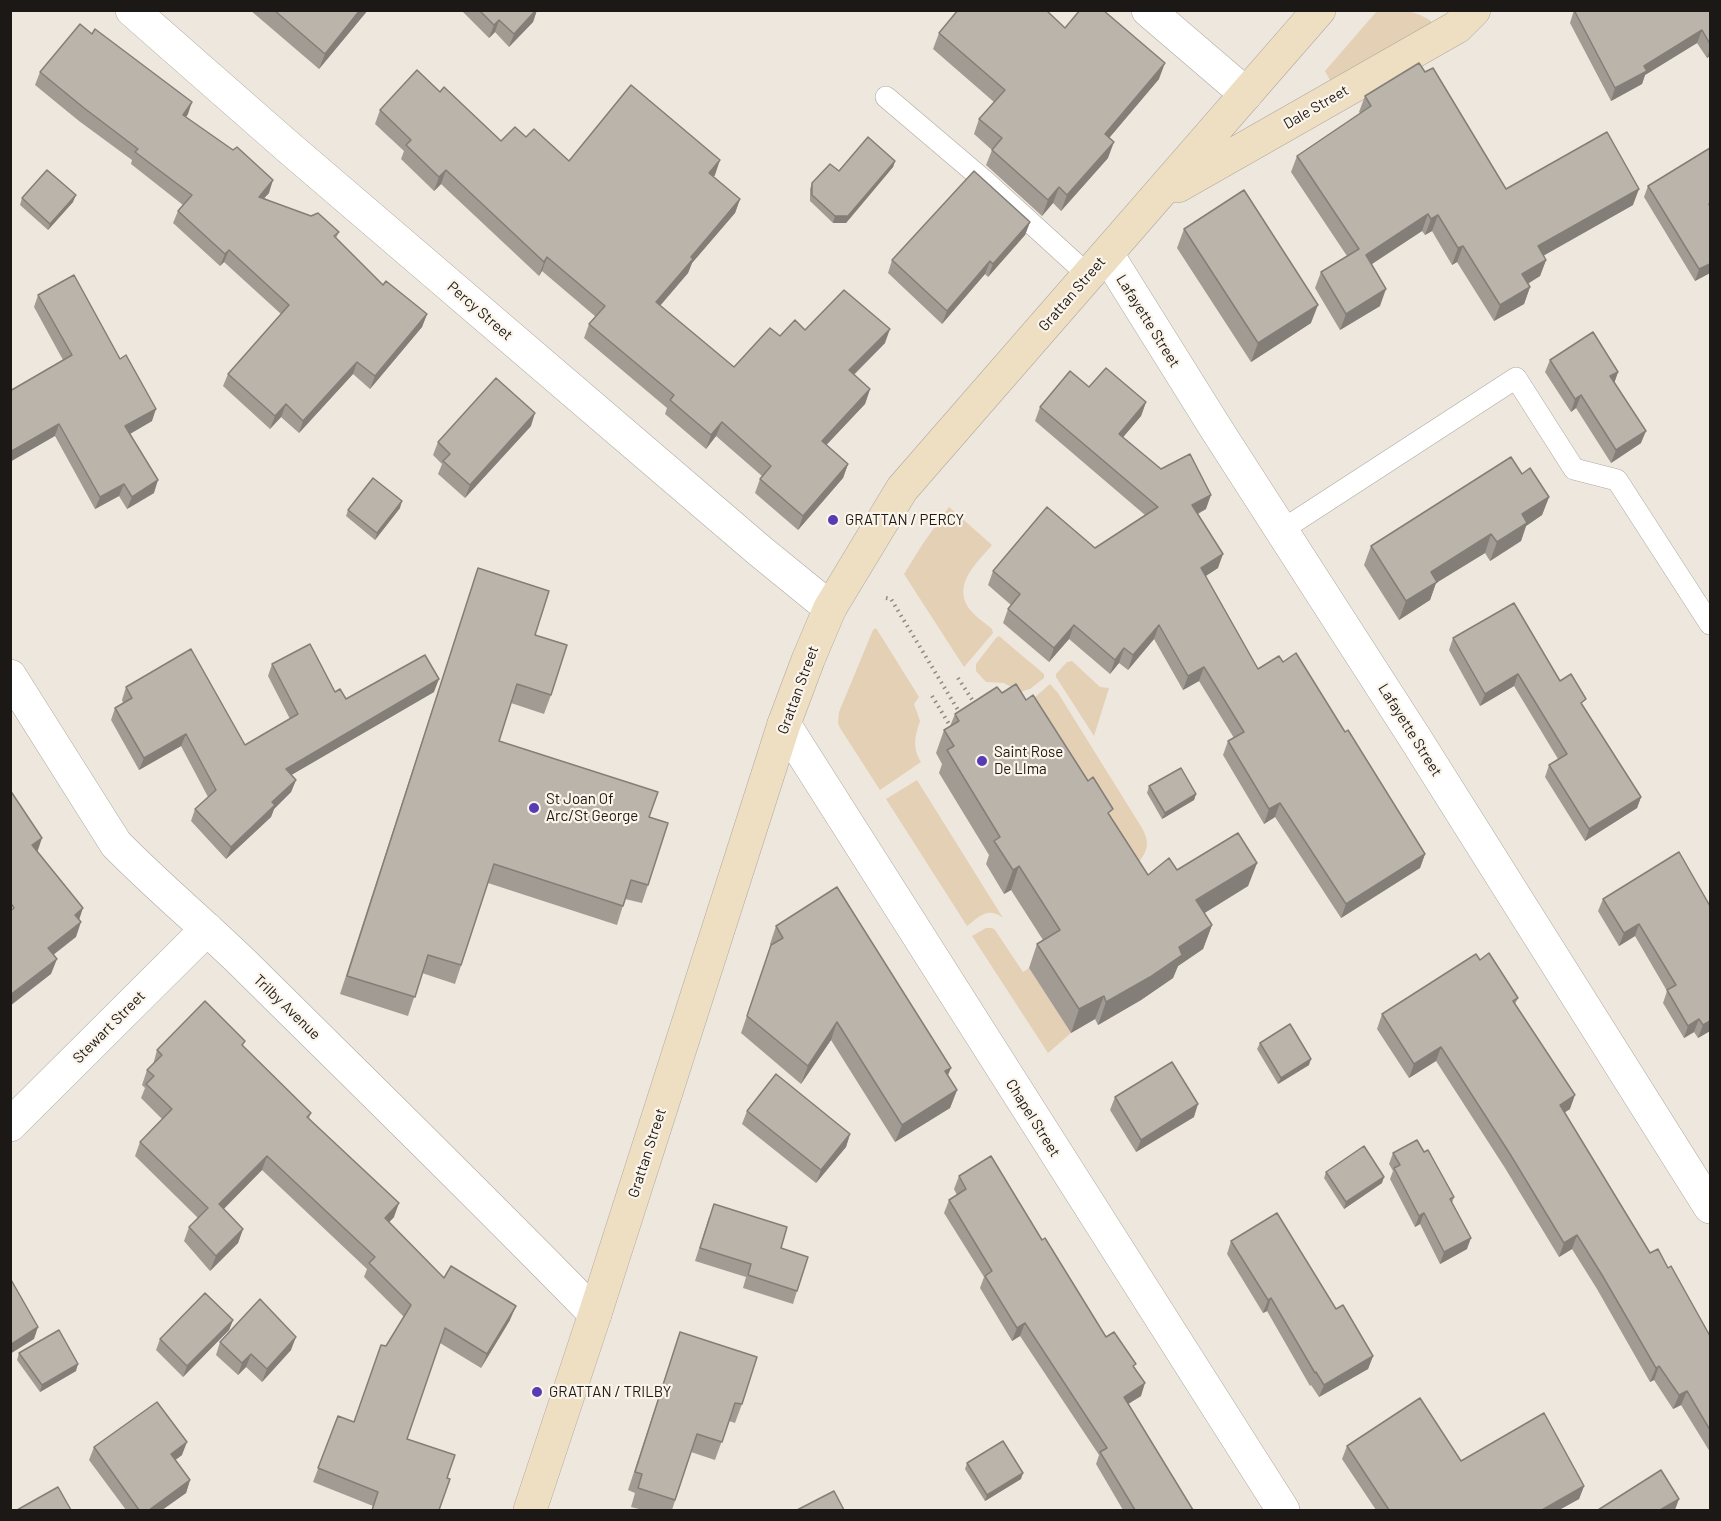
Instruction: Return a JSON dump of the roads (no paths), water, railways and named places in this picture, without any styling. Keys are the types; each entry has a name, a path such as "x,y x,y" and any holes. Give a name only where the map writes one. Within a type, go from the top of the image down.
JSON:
{"main road":[{"name":"Grattan Street","path":"530,1510 784,724 830,608 902,489 1319,10"},
{"name":"Dale Street","path":"1155,199 1457,27 1474,10"}],"street":[{"name":"Percy Street","path":"132,10 760,551 830,608"},
{"path":"1148,10 1246,94"},
{"name":"Lafayette Street","path":"1097,265 1282,530 1710,1207"},
{"name":"Trilby Avenue","path":"10,676 116,844 207,929 408,1125 595,1314"},
{"name":"Chapel Street","path":"784,724 1283,1510"},
{"name":"Stewart Street","path":"10,1125 207,929"}],"lane":[{"path":"886,98 986,182 1097,265"},
{"path":"1282,530 1516,378 1574,469 1617,480 1710,624"}],"place":[{"name":"GRATTAN / PERCY","path":"833,520"},
{"name":"Saint Rose De LIma","path":"982,761"},
{"name":"St Joan Of Arc/St George","path":"534,808"},
{"name":"GRATTAN / TRILBY","path":"537,1392"}]}
